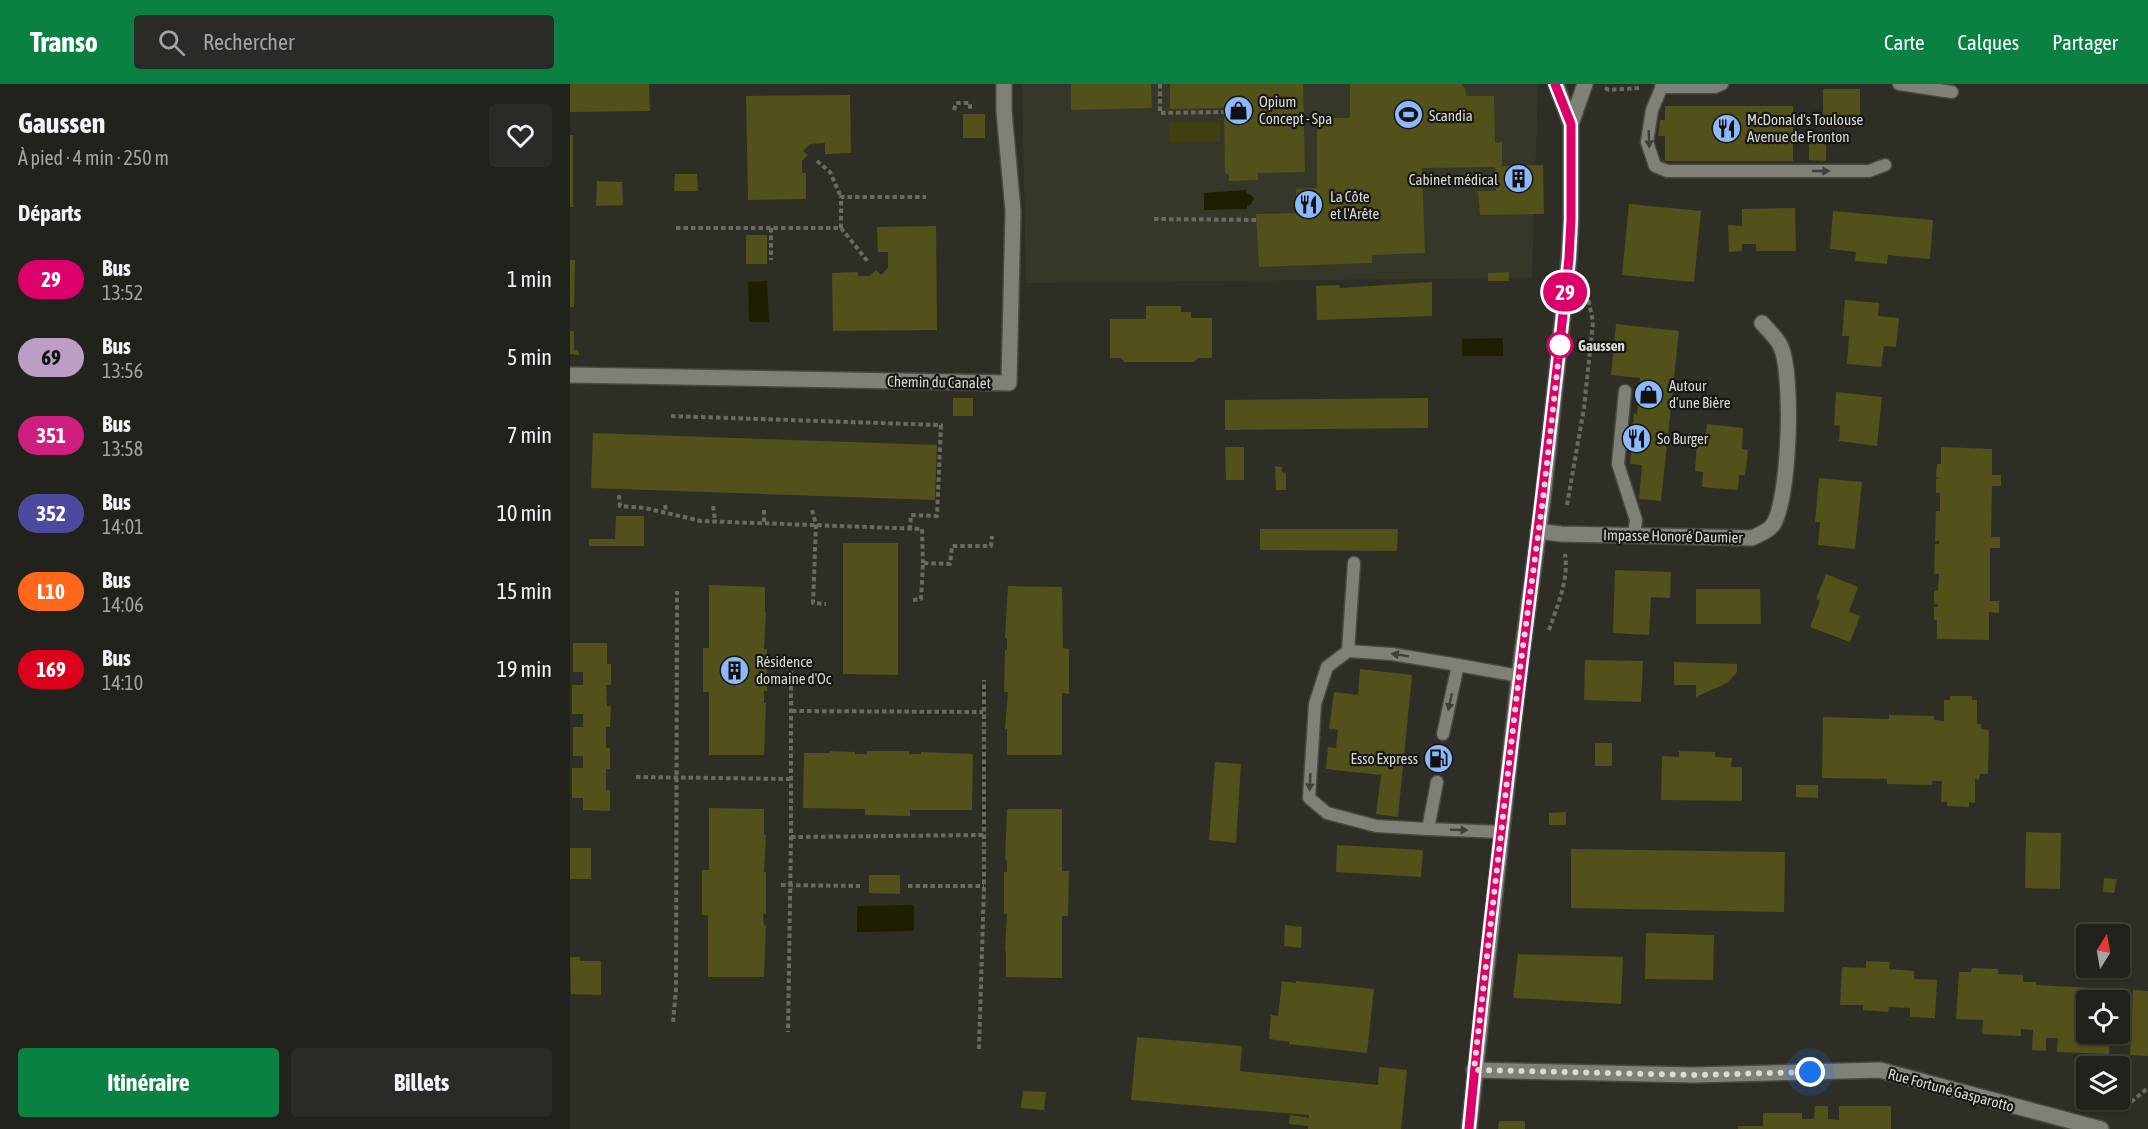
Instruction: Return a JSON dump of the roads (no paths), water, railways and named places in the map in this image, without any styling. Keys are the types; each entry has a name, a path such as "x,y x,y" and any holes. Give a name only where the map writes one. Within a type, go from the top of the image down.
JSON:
{"street":[{"name":"Chemin du Canalet","path":"570,375 1009,383 1013,211 1004,111 1004,84"},
{"path":"1556,84 1571,124"},
{"path":"1469,1129 1519,676 1569,258 1571,124 1585,84"},
{"name":"Impasse Honoré Daumier","path":"1538,531 1562,534 1752,538 1772,527 1781,508 1789,434 1786,377 1781,346 1762,323"},
{"name":"Rue Fortuné Gasparotto","path":"1474,1070 1694,1075 1880,1070 2101,1129"}],"lane":[{"path":"1722,84 1715,87 1662,85 1652,110 1647,142 1655,166 1667,171 1869,171 1885,165"},
{"path":"1899,84 1952,92"},
{"path":"1625,391 1618,464 1636,520 1634,536"},
{"path":"1348,651 1354,563"},
{"path":"1502,832 1376,826 1328,813 1309,798 1315,704 1327,667 1348,651 1392,654 1519,676"},
{"path":"1443,734 1458,665"},
{"path":"1428,829 1437,782"}],"place":[{"name":"Opium Concept - Spa","path":"1238,110"},
{"name":"Scandia","path":"1408,115"},
{"name":"McDonald's Toulouse Avenue de Fronton","path":"1726,128"},
{"name":"Cabinet médical","path":"1519,179"},
{"name":"La Côte et l'Arête","path":"1309,205"},
{"name":"Gaussen","path":"1560,345"},
{"name":"Autour d'une Bière","path":"1648,394"},
{"name":"So Burger","path":"1636,438"},
{"name":"Résidence domaine d'Oc","path":"735,670"},
{"name":"Esso Express","path":"1439,758"}]}
